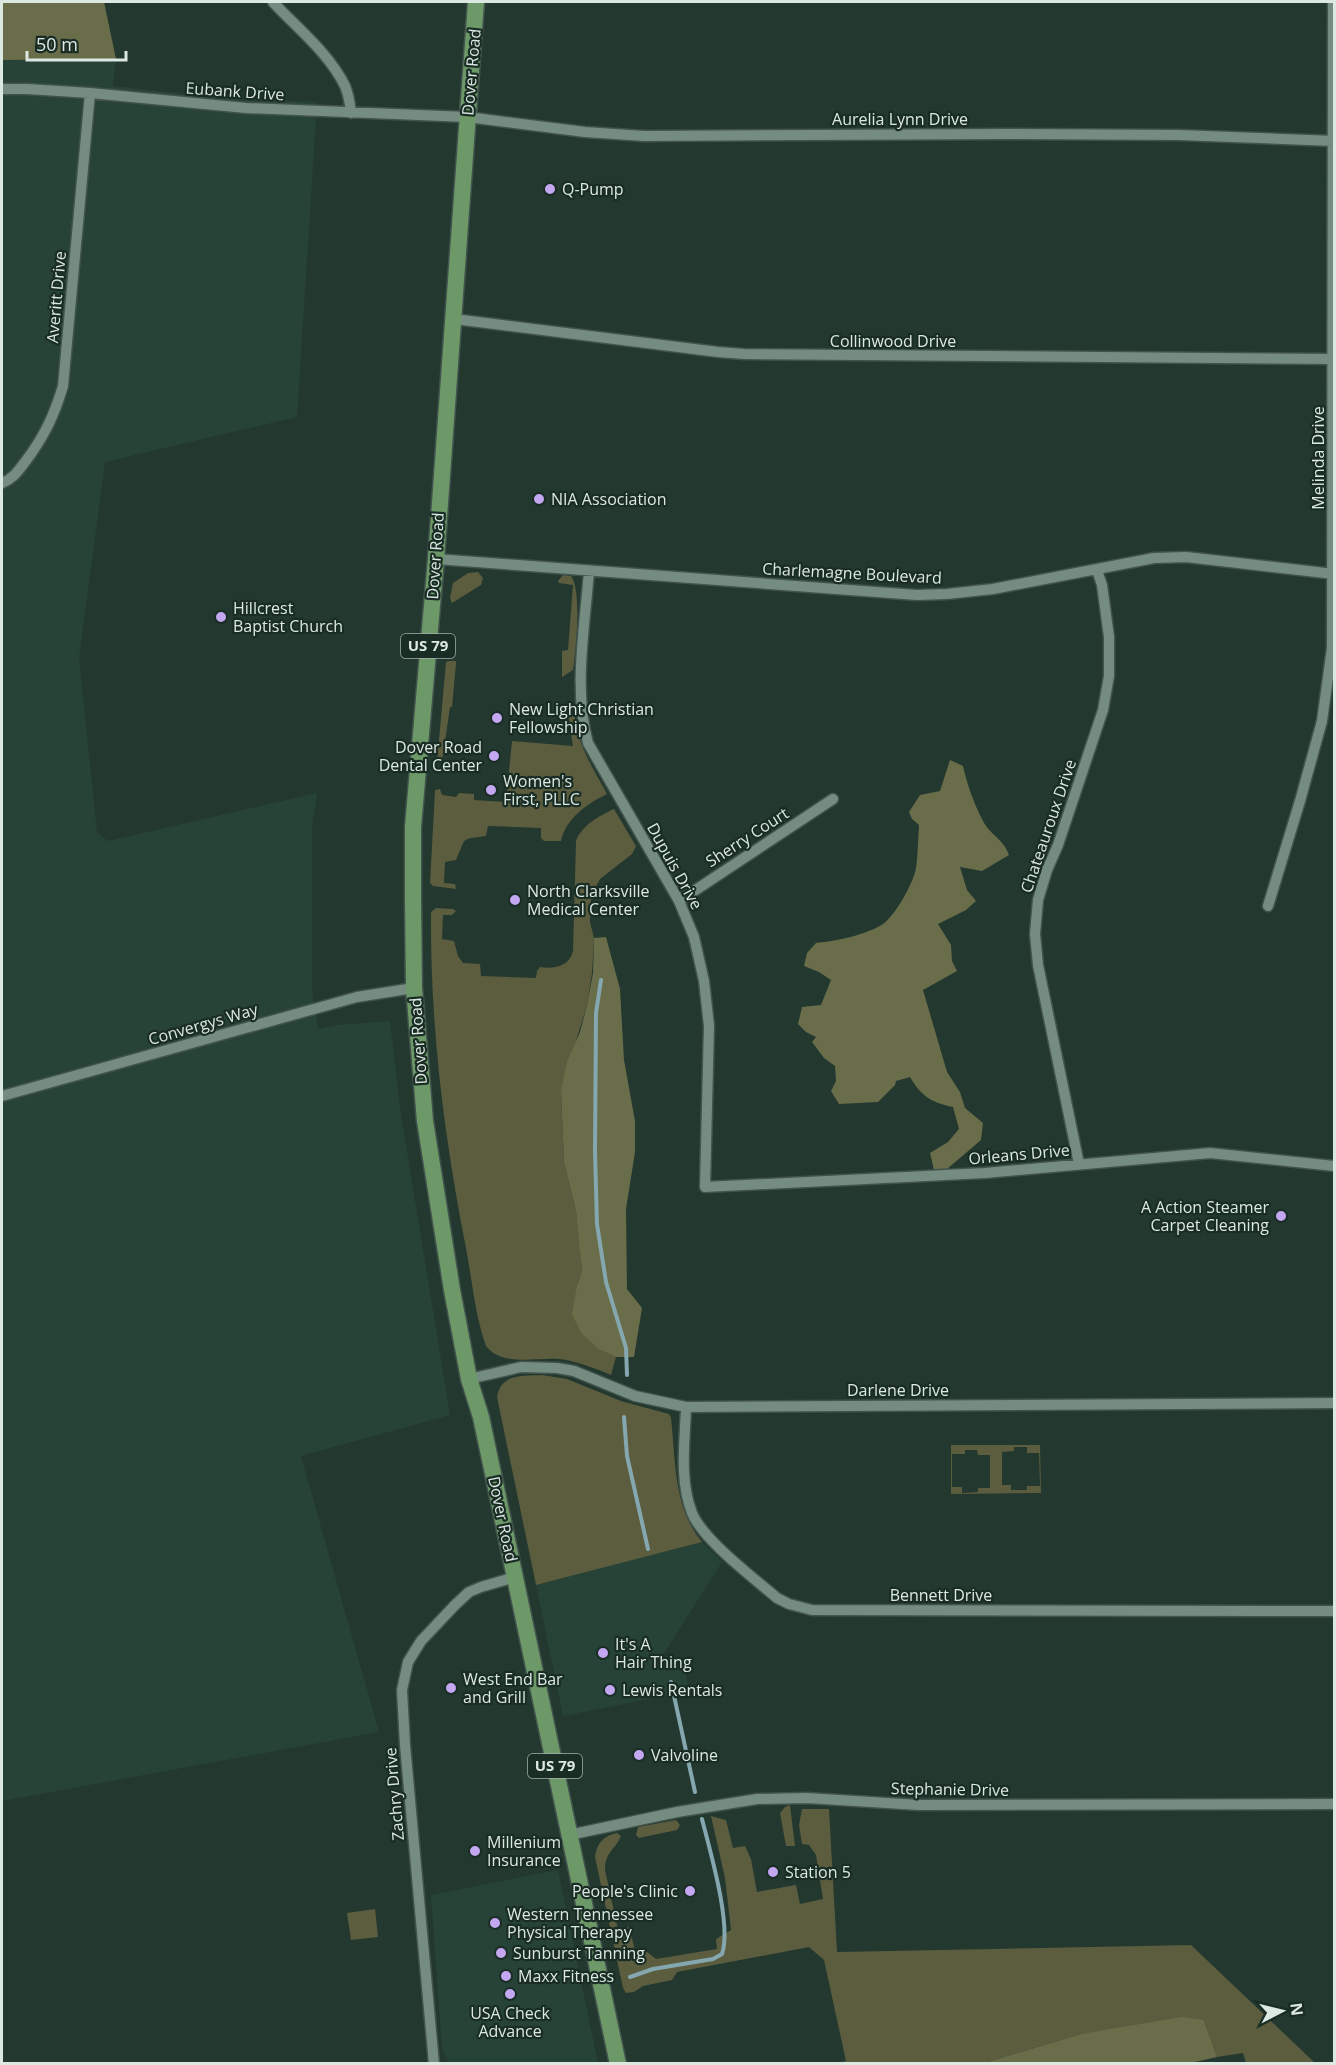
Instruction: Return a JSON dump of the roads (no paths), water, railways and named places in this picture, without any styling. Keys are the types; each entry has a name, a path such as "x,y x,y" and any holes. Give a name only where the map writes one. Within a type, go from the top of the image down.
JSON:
{"main road":[{"name":"Dover Road","path":"476,2 436,560 413,827 414,988 420,1076 430,1160 469,1378 481,1418 618,2064"}],"street":[{"path":"273,2 298,25 341,79 349,96 351,113"},
{"name":"Melinda Drive","path":"1268,906 1322,721 1332,648 1334,574 1333,2"},
{"name":"Eubank Drive","path":"2,89 90,93 246,108 467,117"},
{"name":"Averitt Drive","path":"2,483 10,480 42,440 56,410 63,386 90,93"},
{"name":"Aurelia Lynn Drive","path":"467,117 585,132 644,136 1174,135 1334,141"},
{"name":"Collinwood Drive","path":"454,319 744,354 1334,359"},
{"name":"Charlemagne Boulevard","path":"436,560 917,595 993,589 1154,558 1186,558 1334,574"},
{"name":"Chateauroux Drive","path":"1079,1164 1038,964 1035,934 1038,900 1047,870 1058,845 1103,710 1108,676 1109,637 1102,585 1097,570"},
{"name":"Dupuis Drive","path":"589,571 580,697 583,727 588,743 679,901 694,937 704,981 709,1026 705,1187"},
{"name":"Sherry Court","path":"679,901 833,799"},
{"name":"Convergys Way","path":"2,1096 357,997 414,988"},
{"name":"Orleans Drive","path":"705,1187 985,1173 1210,1153 1335,1166"},
{"name":"Darlene Drive","path":"469,1378 521,1367 557,1368 574,1371 635,1396 686,1407 1335,1403"},
{"name":"Bennett Drive","path":"686,1407 685,1482 692,1514 713,1541 777,1598 789,1604 812,1610 1335,1611"},
{"name":"Zachry Drive","path":"434,2064 402,1690 408,1662 421,1641 455,1605 469,1592 515,1577"},
{"name":"Stephanie Drive","path":"569,1835 667,1814 757,1799 807,1798 918,1805 1335,1804"}],"waterway":[{"path":"601,980 596,1013 597,1224 606,1282 626,1348 627,1375"},
{"path":"624,1417 627,1456 648,1549"},
{"path":"671,1682 695,1792"},
{"path":"630,1977 653,1969 713,1959 722,1954 724,1941 722,1907 702,1819"}],"place":[{"name":"Q-Pump","path":"550,189"},
{"name":"NIA Association","path":"539,499"},
{"name":"Hillcrest Baptist Church","path":"221,617"},
{"name":"New Light Christian Fellowship","path":"497,718"},
{"name":"Dover Road Dental Center","path":"494,756"},
{"name":"Women's First, PLLC","path":"491,790"},
{"name":"North Clarksville Medical Center","path":"515,900"},
{"name":"A Action Steamer Carpet Cleaning","path":"1281,1216"},
{"name":"It's A Hair Thing","path":"603,1653"},
{"name":"West End Bar and Grill","path":"451,1688"},
{"name":"Lewis Rentals","path":"610,1690"},
{"name":"Valvoline","path":"639,1755"},
{"name":"Millenium Insurance","path":"475,1851"},
{"name":"Station 5","path":"773,1872"},
{"name":"People's Clinic","path":"690,1891"},
{"name":"Western Tennessee Physical Therapy","path":"495,1923"},
{"name":"Sunburst Tanning","path":"501,1953"},
{"name":"Maxx Fitness","path":"506,1976"},
{"name":"USA Check Advance","path":"510,1994"}]}
